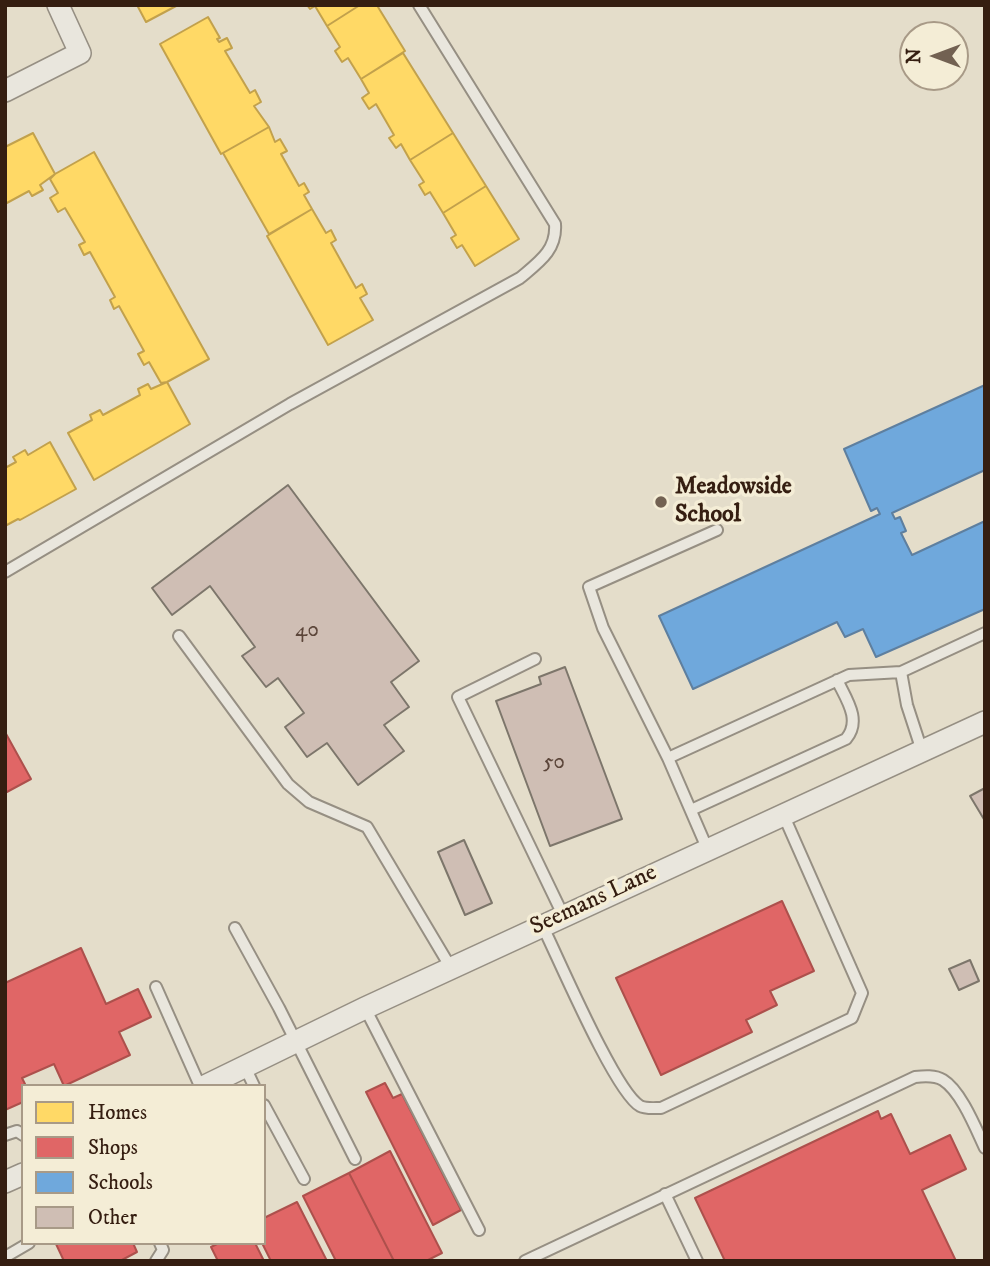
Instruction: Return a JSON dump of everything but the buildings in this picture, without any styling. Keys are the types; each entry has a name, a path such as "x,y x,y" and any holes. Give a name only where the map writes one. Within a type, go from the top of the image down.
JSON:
{"street":[{"path":"5,91 80,52 58,5"},
{"name":"Seemans Lane","path":"212,1084 250,1076 295,1041 782,813 985,722"},
{"path":"5,1182 21,1175"}],"lane":[{"path":"5,572 290,404 520,278 546,257 556,238 555,224 419,5"},
{"path":"707,848 668,758 603,628 589,587 717,530"},
{"path":"668,758 849,675 901,672 985,633"},
{"path":"178,636 288,784 309,802 367,827 452,968"},
{"path":"535,659 458,697 563,915"},
{"path":"901,672 907,705 922,751"},
{"path":"691,810 846,740 851,733 852,710 837,680"},
{"path":"542,925 597,1040 629,1097 642,1107 661,1108 852,1018 863,993 782,813"},
{"path":"235,928 355,1159"},
{"path":"156,987 202,1084"},
{"path":"365,1008 479,1230"},
{"path":"525,1261 915,1077 930,1076 943,1080 953,1090 985,1148"},
{"path":"266,1109 304,1179"},
{"path":"665,1194 697,1261"},
{"path":"5,1257 26,1245"},
{"path":"156,1261 163,1250 161,1245"}],"place":[{"name":"Meadowside School","path":"661,502"}]}
